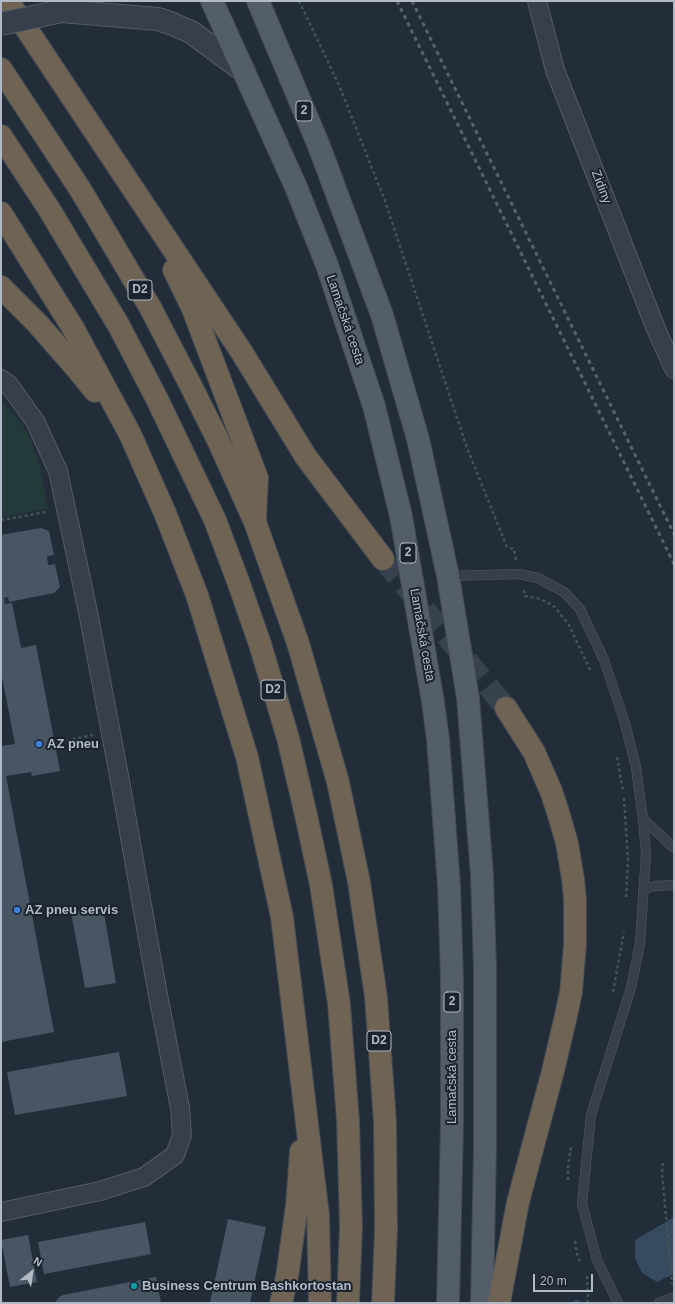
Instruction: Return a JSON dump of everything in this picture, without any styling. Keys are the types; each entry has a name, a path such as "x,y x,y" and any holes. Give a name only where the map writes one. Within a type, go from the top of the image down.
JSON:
{"highway":[{"path":"8,1 242,351 306,457 384,558"},
{"name":"D2","path":"1,70 80,190 150,307 218,440 255,522 298,643 338,782 359,882 376,997 385,1122 386,1230 383,1303"},
{"name":"D2","path":"1,136 49,209 119,326 187,459 215,520 238,581 262,651 288,738 321,886 339,1004 348,1120 351,1219 348,1303"},
{"path":"135,190 193,309 257,478 255,522"},
{"path":"1,213 73,328 130,434 164,512 197,595 248,757 282,917 318,1215 320,1303"},
{"path":"1,287 37,323 78,370 130,434"},
{"path":"499,1303 518,1202 553,1071 571,992 575,945 573,879 558,812 551,791 534,752 506,708"},
{"path":"281,1303 287,1277 297,1205 301,1143 301,1082"}],"main road":[{"name":"Lamačská cesta","path":"212,1 296,187 327,265 374,406 401,516 422,632 438,739 451,924 452,1124 448,1303"},
{"name":"2","path":"258,1 319,146 382,315 418,439 448,576 468,698 482,875 485,968 485,1132 482,1303"}],"street":[{"path":"1,24 61,11 88,1"},
{"name":"Zidiny","path":"537,1 555,70 656,329 674,369"},
{"path":"61,11 158,19 191,32 244,71"},
{"path":"1,379 9,384 35,421 58,471 88,612 120,780 156,988 180,1108 182,1134 175,1155 144,1178 100,1191 1,1212"}],"lane":[{"path":"448,576 519,574 538,578 564,592 580,609 604,660 624,720 636,767 646,854 640,943 631,988 591,1115 582,1204 597,1260 618,1303"},
{"path":"643,819 674,848"},
{"path":"644,890 655,886 674,885"},
{"path":"659,1303 674,1297"}],"path":[{"path":"299,1 339,85 382,193 467,448 507,547 514,549 519,574"},
{"path":"1,520 54,511"},
{"path":"55,743 97,735"},
{"path":"663,1163 662,1172 673,1286"}],"green space":[{"path":"1,399 22,424 32,442 40,467 48,509 1,517"}],"water":[{"path":"674,1217 674,1274 657,1282 642,1273 635,1258 635,1240"}],"building":[{"path":"41,528 49,531 54,555 47,556 48,565 55,564 60,587 54,593 9,602 8,597 4,598 5,604 12,603 21,648 36,645 60,771 32,776 31,772 6,776 54,1032 1,1042 1,746 15,744 1,672 1,535"},
{"path":"103,907 116,983 85,988 71,912"},
{"path":"119,1052 127,1096 15,1115 7,1072"},
{"path":"228,1219 266,1227 250,1303 210,1303"},
{"path":"145,1222 151,1254 44,1274 38,1242"},
{"path":"28,1235 37,1282 10,1287 1,1240"},
{"name":"Business Centrum Bashkortostan","path":"156,1277 161,1303 56,1303 59,1297 63,1295"}],"tunnel":[{"path":"383,559 506,708"}],"railway":[{"path":"397,1 674,564"},
{"path":"412,1 674,534"}],"place":[{"name":"AZ pneu","path":"39,744"},
{"name":"AZ pneu servis","path":"17,910"},
{"name":"Business Centrum Bashkortostan","path":"134,1286"}]}
